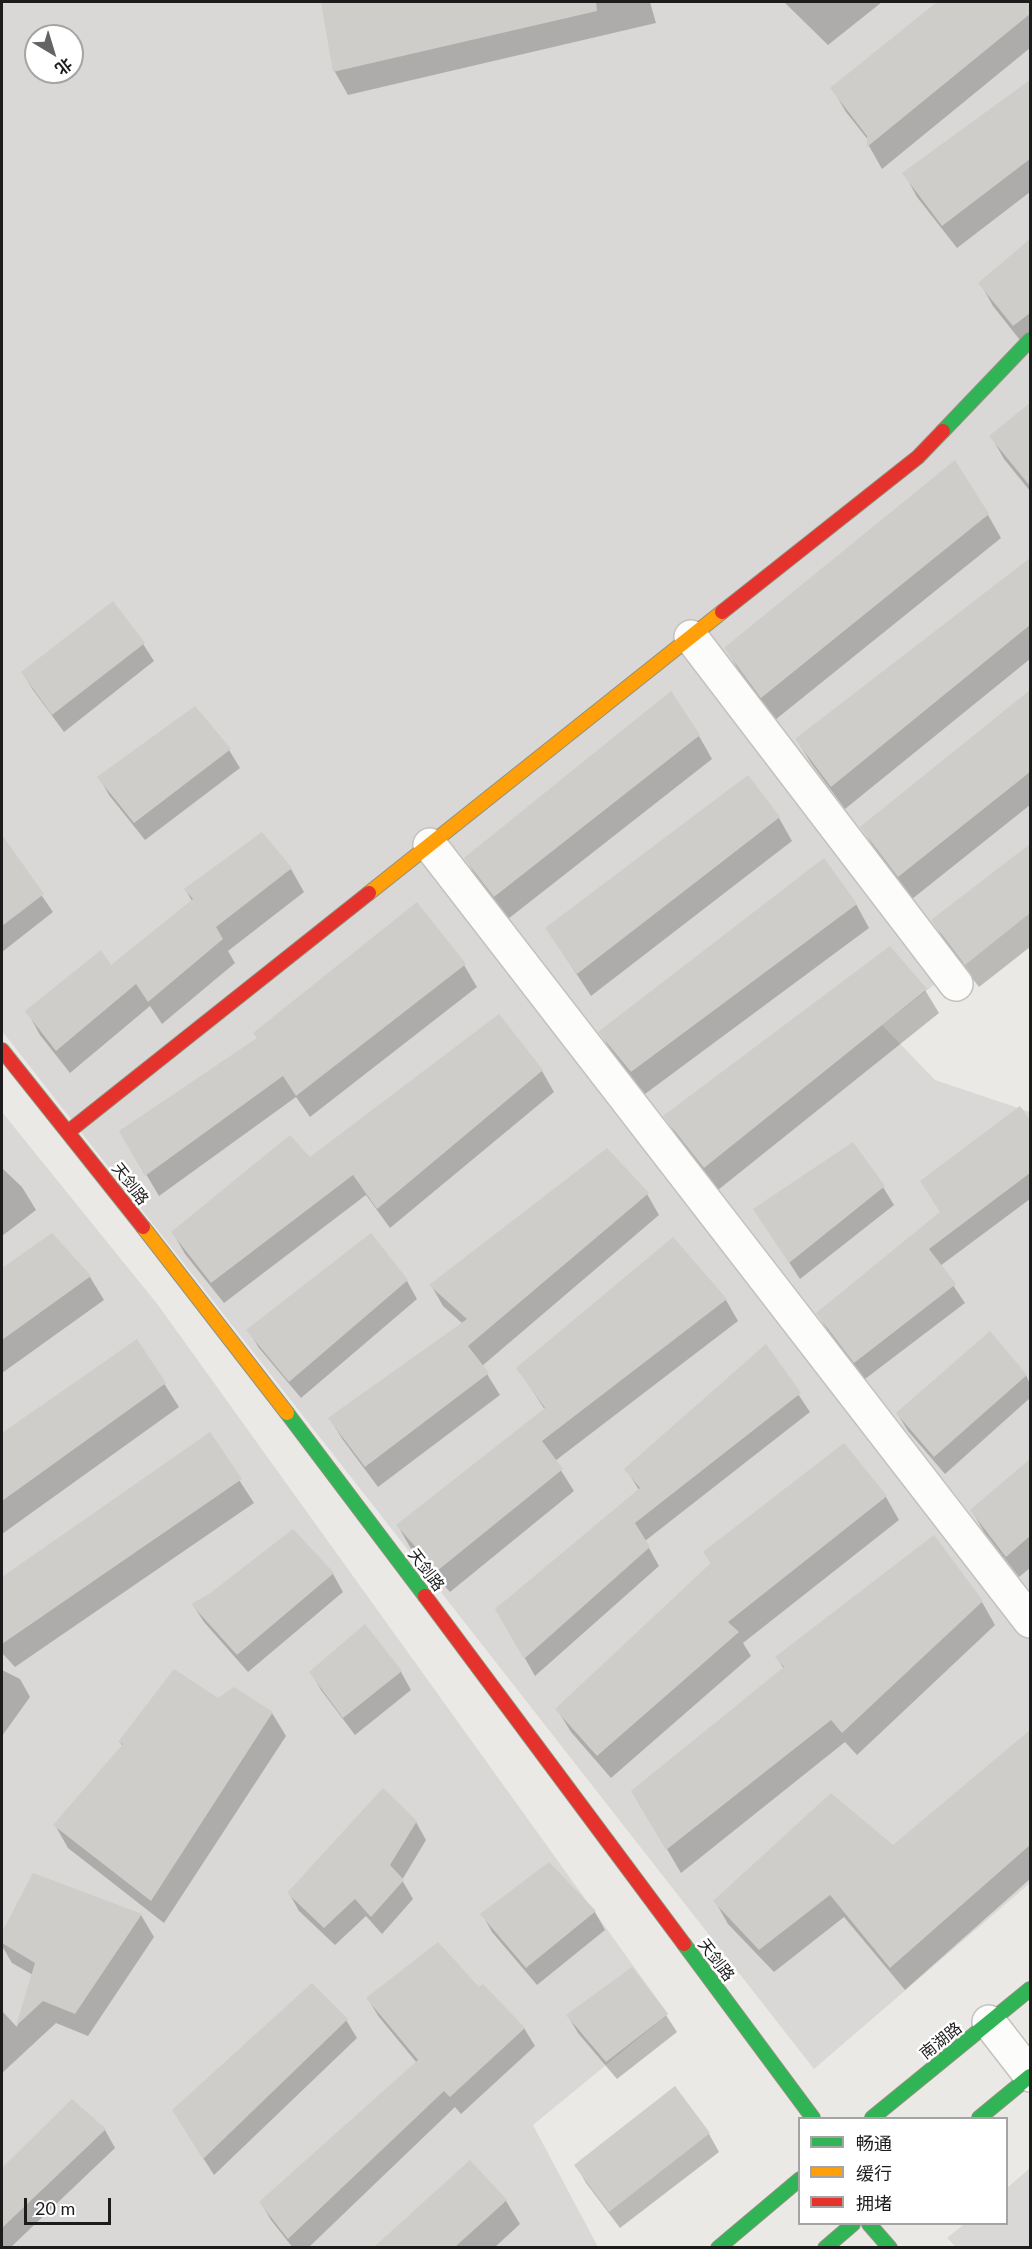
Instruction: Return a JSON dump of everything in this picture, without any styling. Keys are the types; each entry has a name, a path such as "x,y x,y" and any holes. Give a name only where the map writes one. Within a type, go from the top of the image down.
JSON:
{"street":[{"path":"68,1132 918,457 1030,340"},
{"path":"691,637 956,984"},
{"path":"430,844 1030,1621"},
{"name":"天剑路","path":"2,1050 317,1451 812,2117"},
{"name":"南湖路","path":"873,2117 1030,1989"},
{"path":"980,2117 1030,2075 989,2022"},
{"path":"718,2247 798,2181"},
{"path":"825,2247 851,2225"},
{"path":"871,2225 890,2247"}],"shaded area":[{"path":"2,2 1030,2 1030,911 882,1025 935,1080 1030,1112 1030,1883 814,2069 2,1031"},
{"path":"2,1112 158,1305 668,2014 533,2125 598,2247 2,2247"},
{"path":"1030,2168 1030,2247 956,2247 947,2238 963,2225 1008,2225 1008,2187"}],"building":[{"path":"321,2 596,2 597,11 333,72"},
{"path":"937,2 1030,2 1030,14 867,147 867,136 830,88"},
{"path":"1030,80 1030,159 942,226 902,173"},
{"path":"1030,239 1030,313 1013,326 978,283"},
{"path":"1030,403 1030,486 989,436"},
{"path":"955,460 989,514 761,698 724,648"},
{"path":"1030,558 1030,625 831,787 795,739"},
{"path":"113,601 145,643 52,715 21,672"},
{"path":"1030,690 1030,772 898,877 860,827"},
{"path":"671,691 700,735 494,897 464,858"},
{"path":"195,706 231,749 134,823 97,777"},
{"path":"748,775 780,817 577,974 545,928"},
{"path":"262,832 292,868 216,927 223,939 148,1002 136,984 56,1051 25,1011 101,950 111,965 193,899 184,889"},
{"path":"2,835 44,894 2,926"},
{"path":"1030,844 1030,913 965,965 931,920"},
{"path":"824,858 857,904 631,1072 598,1032"},
{"path":"417,902 466,964 296,1096 283,1076 145,1176 119,1131 257,1038 253,1033"},
{"path":"890,946 927,989 704,1168 663,1116"},
{"path":"499,1014 543,1070 377,1209 353,1175 211,1283 171,1232 290,1135 310,1157"},
{"path":"1020,1106 1030,1120 1030,1173 929,1249 956,1284 854,1363 816,1313 940,1212 920,1181"},
{"path":"853,1142 885,1186 789,1263 753,1209"},
{"path":"607,1148 649,1193 468,1346 489,1373 365,1467 328,1418 467,1319 429,1285"},
{"path":"52,1233 91,1276 2,1340 2,1268"},
{"path":"371,1233 408,1280 289,1382 246,1330"},
{"path":"673,1237 727,1299 542,1441 563,1469 437,1571 396,1525 545,1408 516,1368"},
{"path":"990,1331 1027,1375 934,1457 896,1413"},
{"path":"137,1339 166,1383 2,1501 2,1433"},
{"path":"766,1344 801,1393 635,1523 650,1547 524,1659 495,1609 640,1488 624,1469"},
{"path":"210,1432 242,1479 2,1644 2,1577"},
{"path":"844,1443 887,1496 728,1622 739,1632 597,1756 555,1709 711,1563 703,1552"},
{"path":"1030,1459 1030,1536 1006,1557 970,1510"},
{"path":"293,1529 334,1573 237,1655 191,1604 209,1594"},
{"path":"934,1535 983,1601 842,1733 831,1720 666,1850 631,1791 784,1667 775,1657"},
{"path":"365,1624 402,1671 343,1718 309,1672"},
{"path":"174,1669 218,1698 234,1687 273,1712 151,1901 53,1825 123,1744 118,1742"},
{"path":"1030,1730 1030,1845 890,1968 830,1895 759,1950 713,1901 831,1793 893,1845"},
{"path":"383,1788 417,1821 390,1865 404,1880 371,1917 355,1899 324,1928 287,1893"},
{"path":"549,1862 596,1911 526,1968 480,1914"},
{"path":"33,1873 142,1914 75,2014 43,2001 16,2026 35,1963 2,1943 2,1932"},
{"path":"438,1942 479,1987 483,1984 525,2028 450,2097 444,2091 288,2239 259,2202 418,2060 366,1998"},
{"path":"632,1967 668,2014 606,2062 566,2015"},
{"path":"312,1983 348,2019 203,2159 172,2110"},
{"path":"675,2086 710,2133 609,2212 574,2165"},
{"path":"72,2099 106,2129 2,2228 2,2168"},
{"path":"470,2160 507,2200 455,2247 374,2247"}],"traffic: fast":[{"path":"943,431 1030,340"},
{"path":"287,1413 425,1596"},
{"path":"684,1944 812,2117"},
{"path":"873,2117 1030,1989"},
{"path":"980,2117 1030,2076"},
{"path":"718,2248 798,2181"},
{"path":"825,2248 852,2225"},
{"path":"870,2225 890,2248"}],"traffic: slow":[{"path":"369,893 722,612"},
{"path":"143,1227 287,1413"}],"traffic: jam":[{"path":"722,612 918,457 943,431"},
{"path":"68,1132 369,893"},
{"path":"2,1050 143,1227"},
{"path":"425,1596 684,1944"}]}
